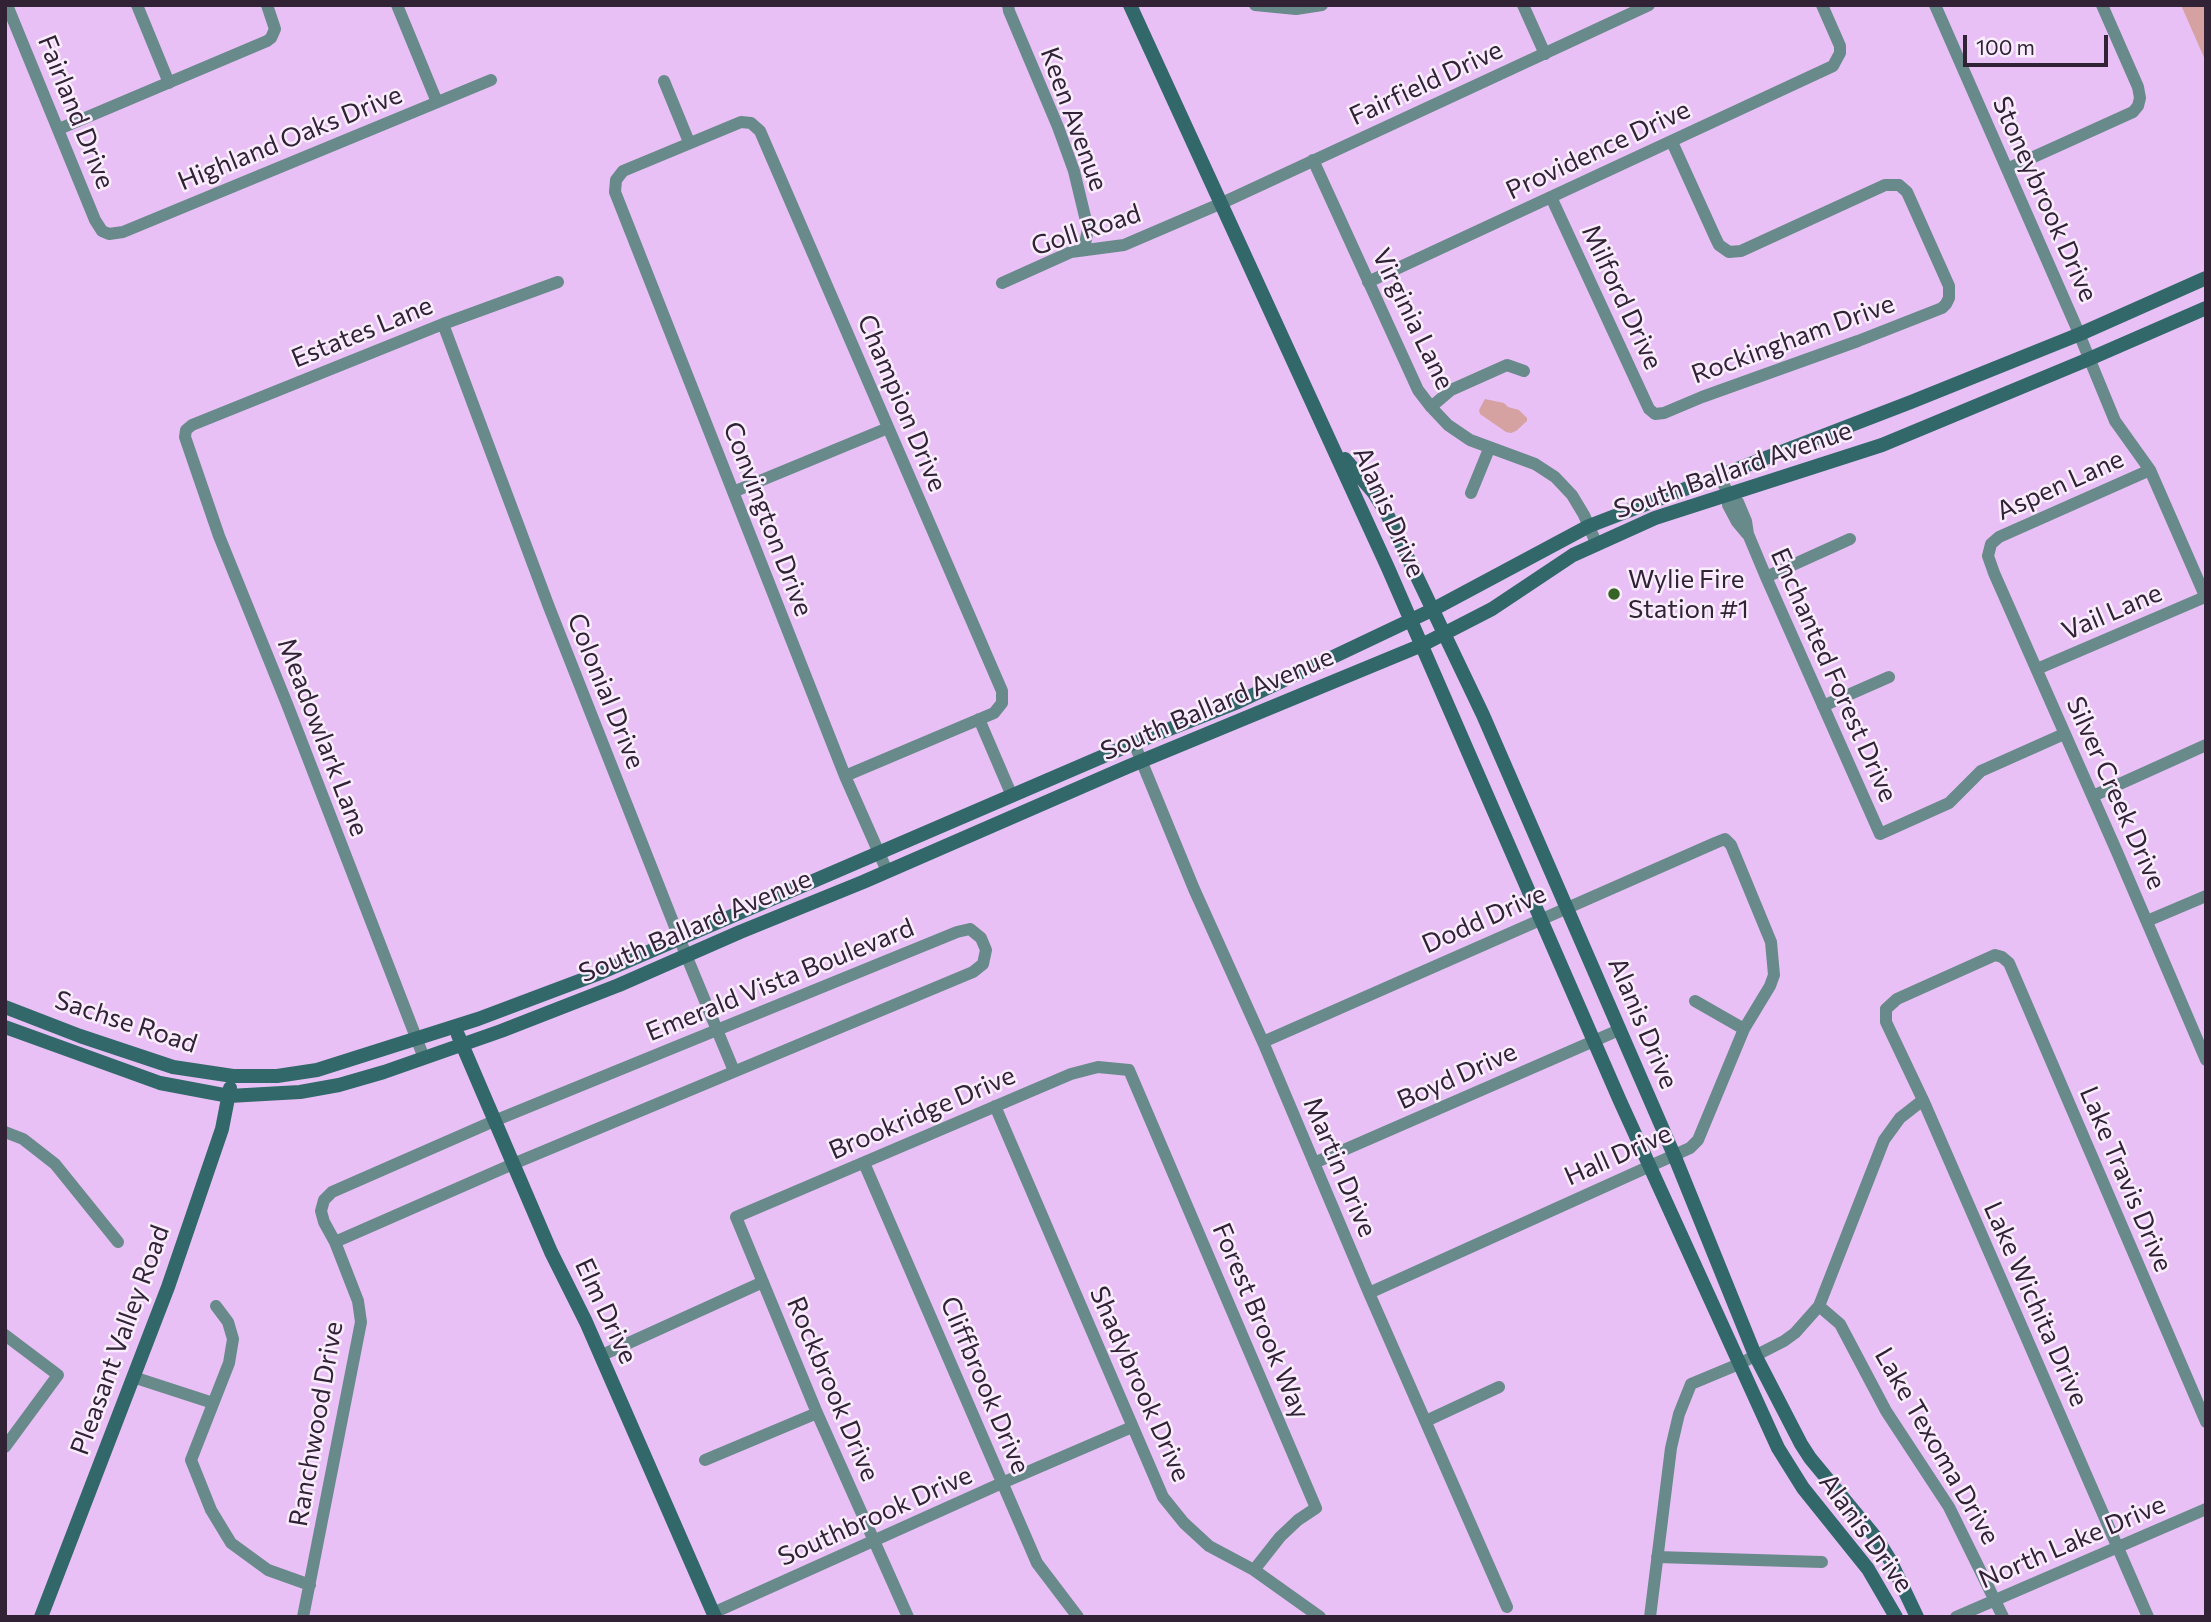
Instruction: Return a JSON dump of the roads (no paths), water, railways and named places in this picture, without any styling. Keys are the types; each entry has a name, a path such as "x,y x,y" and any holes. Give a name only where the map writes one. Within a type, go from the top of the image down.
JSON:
{"main road":[{"name":"Alanis Drive","path":"1130,5 1411,620 1649,1166 1777,1448 1803,1488 1868,1569 1896,1617"},
{"name":"South Ballard Avenue","path":"233,1076 277,1076 317,1070 456,1025 595,975 1134,743 1238,702 1432,610 1589,526 1911,402 2080,334 2206,278"},
{"name":"South Ballard Avenue","path":"229,1096 300,1092 340,1085 461,1045 619,985 1422,645 1492,609 1573,555 1655,518 1882,445 2206,308"},
{"name":"Alanis Drive","path":"1332,444 1374,493 1387,514 1446,634 1674,1155 1755,1355 1801,1444 1877,1539 1917,1617"},
{"name":"Sachse Road","path":"5,1007 173,1067 233,1076"},
{"name":"Elm Drive","path":"456,1025 461,1045 551,1252 586,1322 714,1615"},
{"name":"Sachse Road","path":"5,1027 160,1083 229,1096"},
{"name":"Pleasant Valley Road","path":"41,1617 168,1287 222,1129 233,1076"}],"street":[{"name":"Fairland Drive","path":"7,5 95,220 105,233"},
{"path":"137,5 169,83"},
{"path":"59,129 262,44 271,38 275,26 267,5"},
{"path":"397,5 437,102"},
{"name":"Keen Avenue","path":"1009,5 1009,11 1074,171 1088,229 1084,249"},
{"path":"1255,5 1296,9 1322,5"},
{"path":"1523,5 1545,54"},
{"name":"Fairfield Drive","path":"1222,203 1649,5"},
{"name":"Providence Drive","path":"1368,282 1833,66 1840,53 1840,46 1822,5"},
{"name":"Stoneybrook Drive","path":"1935,5 2080,334 2115,421 2150,470 2205,597"},
{"path":"2007,169 2133,112 2138,106 2138,87 2102,5"},
{"name":"Highland Oaks Drive","path":"105,233 123,232 491,80"},
{"path":"664,81 689,142"},
{"name":"Champion Drive","path":"689,142 741,122 751,123 760,131 1002,691 1002,703 994,713 979,719"},
{"name":"Convington Drive","path":"689,142 623,172 615,180 615,192 845,776 887,872"},
{"name":"Rockingham Drive","path":"1655,414 1664,414 1702,397 1942,308 1949,298 1949,286 1907,192 1899,185 1890,183 1741,251 1729,251 1719,245 1672,142"},
{"name":"Virginia Lane","path":"1313,160 1418,390 1448,425 1469,440 1535,464 1555,477 1572,495 1597,545"},
{"name":"Milford Drive","path":"1551,197 1648,409 1655,414"},
{"name":"Goll Road","path":"1002,283 1071,252 1124,245 1222,203"},
{"name":"Estates Lane","path":"186,430 192,425 443,324 558,282"},
{"name":"Colonial Drive","path":"443,324 549,607 734,1071"},
{"path":"1431,407 1451,390 1507,365 1524,371"},
{"path":"733,492 888,428"},
{"name":"Meadowlark Lane","path":"186,430 185,437 219,536 424,1058"},
{"path":"1471,493 1489,449"},
{"name":"Aspen Lane","path":"1991,544 1999,537 2150,470"},
{"name":"Enchanted Forest Drive","path":"1719,474 1729,496 1728,505 1737,522 1748,534 1880,834 1949,803 1981,771 2064,734"},
{"path":"1766,578 1850,539"},
{"name":"Silver Creek Drive","path":"1991,544 1988,556 1994,573 2204,1052"},
{"name":"Vail Lane","path":"2037,669 2205,597"},
{"path":"1823,706 1889,677"},
{"path":"845,776 979,719 1012,796"},
{"name":"Martin Drive","path":"1134,743 1194,890 1263,1042 1369,1293 1507,1607"},
{"path":"2093,796 2206,745"},
{"name":"Dodd Drive","path":"1263,1042 1725,839"},
{"name":"Hall Drive","path":"1369,1293 1690,1148 1698,1140 1744,1029 1774,975 1771,942 1731,845 1725,839"},
{"path":"2147,922 2206,896"},
{"name":"Emerald Vista Boulevard","path":"970,929 981,938 986,950 983,964 973,972 734,1071 335,1242 324,1222 321,1211 324,1200 332,1192 494,1121 957,932 970,929"},
{"name":"Lake Wichita Drive","path":"2002,957 1989,957 1897,999 1886,1009 1886,1022 1923,1100 2148,1617"},
{"name":"Lake Travis Drive","path":"2002,957 2009,963 2206,1422"},
{"path":"1695,1001 1744,1029"},
{"name":"Boyd Drive","path":"1314,1163 1619,1030"},
{"name":"Brookridge Drive","path":"736,1217 1071,1074 1098,1066 1129,1070"},
{"name":"Forest Brook Way","path":"1129,1070 1316,1508 1280,1537 1254,1570"},
{"path":"1650,1617 1671,1448 1679,1414 1691,1384 1739,1364 1784,1340 1795,1333 1819,1306 1884,1140 1900,1118 1923,1100"},
{"name":"Shadybrook Drive","path":"995,1106 1163,1497 1184,1523 1209,1546 1254,1570 1320,1617"},
{"path":"5,1132 23,1139 55,1164 118,1242"},
{"name":"Cliffbrook Drive","path":"864,1163 1037,1563 1078,1617"},
{"name":"Rockbrook Drive","path":"736,1217 817,1413 908,1617"},
{"name":"Ranchwood Drive","path":"303,1617 361,1322 358,1301 335,1242"},
{"path":"600,1356 763,1282"},
{"path":"216,1306 228,1322 233,1339 229,1363 191,1460 211,1510 232,1543 268,1570 310,1585"},
{"name":"Lake Texoma Drive","path":"1819,1306 1840,1324 1886,1410 1949,1507 2003,1617"},
{"path":"5,1335 58,1375 5,1447"},
{"path":"134,1377 213,1403"},
{"path":"1426,1421 1499,1387"},
{"path":"705,1460 817,1413"},
{"name":"Southbrook Drive","path":"714,1615 1002,1483 1132,1427"},
{"name":"North Lake Drive","path":"1956,1617 2206,1509"},
{"path":"1657,1557 1822,1562"}],"place":[{"name":"Wylie Fire Station #1","path":"1614,594"}]}
